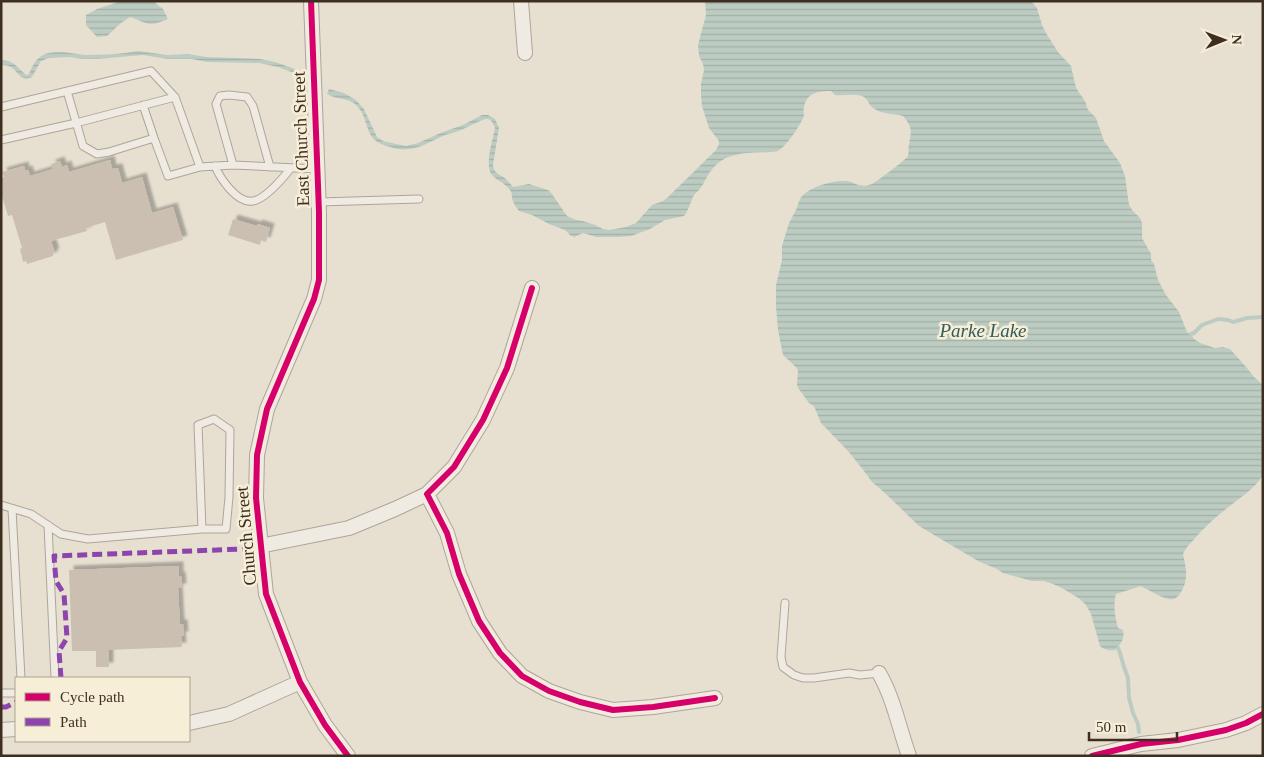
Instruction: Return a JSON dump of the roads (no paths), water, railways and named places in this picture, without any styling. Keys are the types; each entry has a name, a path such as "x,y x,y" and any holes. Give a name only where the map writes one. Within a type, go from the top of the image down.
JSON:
{"street":[{"name":"East Church Street","path":"311,1 319,202 319,275"},
{"path":"521,1 525,53"},
{"name":"Church Street","path":"319,275 314,299 267,409 257,455 256,498 266,594 300,682 325,725 348,756"},
{"path":"260,546 349,528 395,510 427,494 454,467 483,420 507,368 532,288"},
{"path":"427,494 447,533 460,574 479,621 500,653 522,676 549,691 580,702 613,710 653,707 715,698"},
{"path":"879,673 894,704 909,756"},
{"path":"190,724 229,714 300,682"},
{"path":"1092,756 1141,744 1178,740 1226,730 1263,714"},
{"path":"1,730 15,730"}],"lane":[{"path":"1,107 151,71 175,97 200,167"},
{"path":"67,91 83,146 98,154 154,138"},
{"path":"233,166 216,104 220,96 247,97 253,106 270,167"},
{"path":"1,140 175,97"},
{"path":"143,105 168,176 200,167 215,166 318,169"},
{"path":"215,166 220,178 237,196 253,201 261,198 274,188 291,168"},
{"path":"319,202 419,200"},
{"path":"1,505 31,514 61,534 88,539 202,529 226,530 229,498 230,430 214,419 198,425 202,529"},
{"path":"12,509 21,677"},
{"path":"48,525 55,677"},
{"path":"784,603 781,657 784,667 794,675 803,678 814,678 879,673"},
{"path":"1,694 15,693"}],"water":[{"path":"121,1 153,1 163,9 168,19 149,24 130,17 107,36 97,37 86,25 86,15"},
{"name":"Parke Lake","path":"705,1 1031,1 1037,8 1046,33 1058,52 1071,66 1076,88 1085,101 1088,110 1096,118 1104,141 1120,163 1125,176 1129,205 1142,223 1142,238 1151,254 1151,260 1154,264 1158,280 1166,295 1179,312 1187,332 1200,343 1215,348 1223,347 1230,349 1263,385 1263,475 1251,489 1211,522 1186,548 1183,554 1186,578 1184,587 1177,597 1173,599 1165,598 1141,586 1116,594 1116,620 1118,628 1123,630 1123,638 1115,650 1107,650 1100,646 1091,614 1080,599 1053,584 1044,581 1032,581 1003,573 978,561 919,526 872,482 848,451 821,423 814,406 809,403 798,388 797,368 783,355 778,330 776,285 782,260 782,246 789,223 800,199 808,191 828,183 846,181 861,186 872,184 897,166 908,156 911,135 910,126 903,116 877,110 871,106 866,98 859,95 835,95 831,91 814,93 806,102 801,123 782,148 774,152 734,155 721,161 711,171 694,195 684,216 665,220 650,229 631,236 597,237 583,233 574,237 565,230 519,211 513,202 510,190 492,175 489,159 495,128 489,120 483,120 418,147 397,149 375,140 368,129 361,111 353,102 327,94 329,89 344,93 356,100 364,109 377,137 383,141 406,146 463,125 482,115 488,115 495,119 499,128 494,168 496,173 507,180 513,187 529,184 548,190 567,216 576,220 609,230 626,227 636,223 652,205 667,198 716,150 719,144 719,141 709,128 702,106 701,84 704,70 699,56 698,45 706,15"},
{"path":"138,51 167,55 188,54 207,57 260,59 295,69 294,73 259,63 207,62 143,55 98,59 70,57 49,58 41,61 32,77 23,78 11,67 1,65 1,60 9,61 26,75 29,74 38,59 48,53 99,55"}],"waterway":[{"path":"1191,334 1202,325 1218,319 1233,322 1247,318 1263,317"},
{"path":"1118,648 1128,678 1129,698 1139,732"}]}
